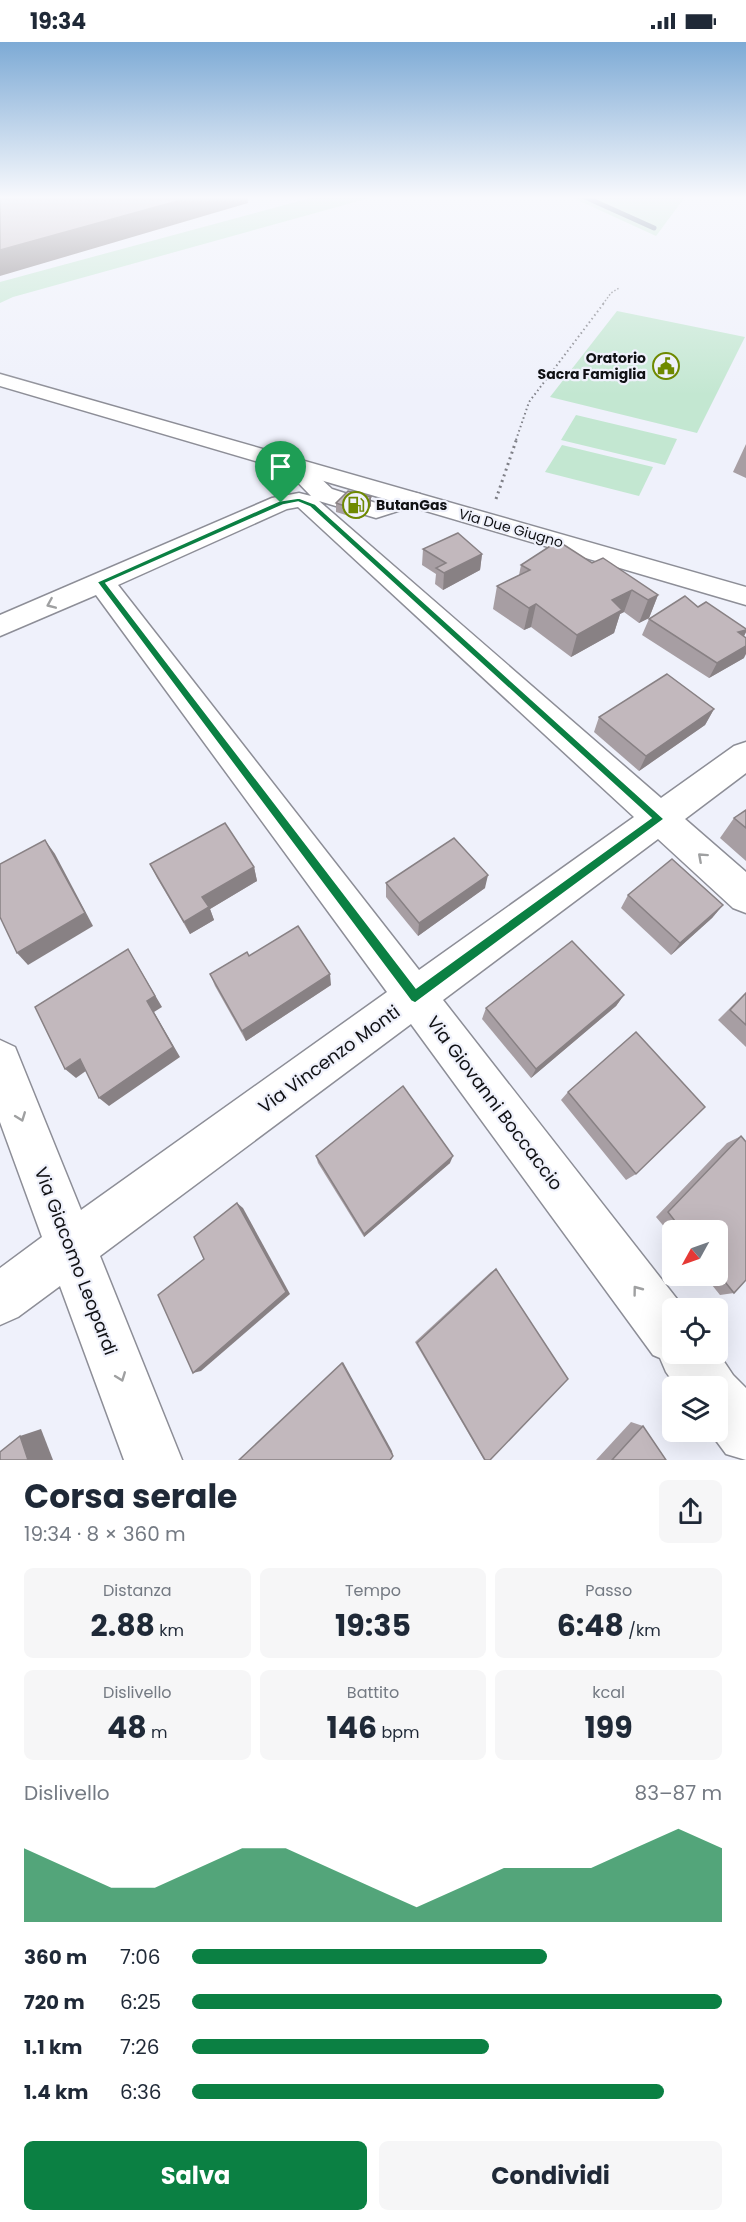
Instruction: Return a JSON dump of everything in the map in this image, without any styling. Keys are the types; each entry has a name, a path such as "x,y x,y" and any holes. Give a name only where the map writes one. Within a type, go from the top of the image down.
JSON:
{"street":[{"name":"Via Due Giugno","path":"0,380 293,465 322,494 376,511 411,499 746,596"},
{"path":"0,626 281,503 299,500 313,506 746,896"},
{"name":"Via Giovanni Boccaccio","path":"101,582 662,1323"},
{"name":"Via Vincenzo Monti","path":"0,1299 746,755"},
{"name":"Via Giacomo Leopardi","path":"0,1062 153,1460"},
{"path":"693,1364 702,1376"},
{"path":"728,1410 746,1434"}],"path":[{"path":"495,501 529,402 611,293 619,288"}],"green space":[{"path":"70,263 135,263 13,297 0,303 0,282"},
{"path":"617,311 745,337 697,433 550,397"},
{"path":"576,415 677,439 665,465 561,440"},
{"path":"562,445 653,467 639,496 545,472"}],"building":[{"path":"348,491 371,497 359,511 336,503"},
{"path":"458,533 482,554 444,573 436,568 446,563 423,549"},
{"path":"558,541 592,563 603,558 658,595 648,600 632,590 612,600 622,610 577,635 536,604 529,608 497,586 530,570 521,565"},
{"path":"685,596 698,607 706,602 746,629 738,632 746,638 746,646 717,663 649,619"},
{"path":"667,674 714,709 646,756 599,717"},
{"path":"746,810 746,828 734,818"},
{"path":"225,823 254,867 202,897 209,907 184,922 150,864"},
{"path":"454,838 488,875 419,923 386,883"},
{"path":"45,840 85,913 17,953 0,917 0,864"},
{"path":"672,859 723,905 680,943 628,895"},
{"path":"298,926 330,974 242,1031 210,974 247,952 249,956"},
{"path":"572,941 624,995 536,1069 486,1008"},
{"path":"128,949 155,996 147,1001 173,1047 99,1098 80,1059 65,1069 35,1007"},
{"path":"746,993 746,1025 730,1010"},
{"path":"636,1032 705,1107 636,1174 568,1092"},
{"path":"403,1086 453,1156 364,1234 316,1156"},
{"path":"741,1136 746,1142 746,1280 734,1293 728,1286 728,1220 674,1220 668,1212"},
{"path":"237,1203 286,1292 193,1373 158,1295 204,1259 194,1237"},
{"path":"496,1269 568,1379 490,1460 485,1460 417,1343"},
{"path":"342,1363 393,1456 390,1460 239,1460"},
{"path":"643,1426 666,1460 612,1460"},
{"path":"20,1436 28,1460 0,1460 0,1452"}],"place":[{"name":"Oratorio Sacra Famiglia","path":"666,366"},
{"name":"ButanGas","path":"356,505"}],"route":[{"path":"299,500 313,506 659,819 415,997 101,582 281,503 299,500"}]}
